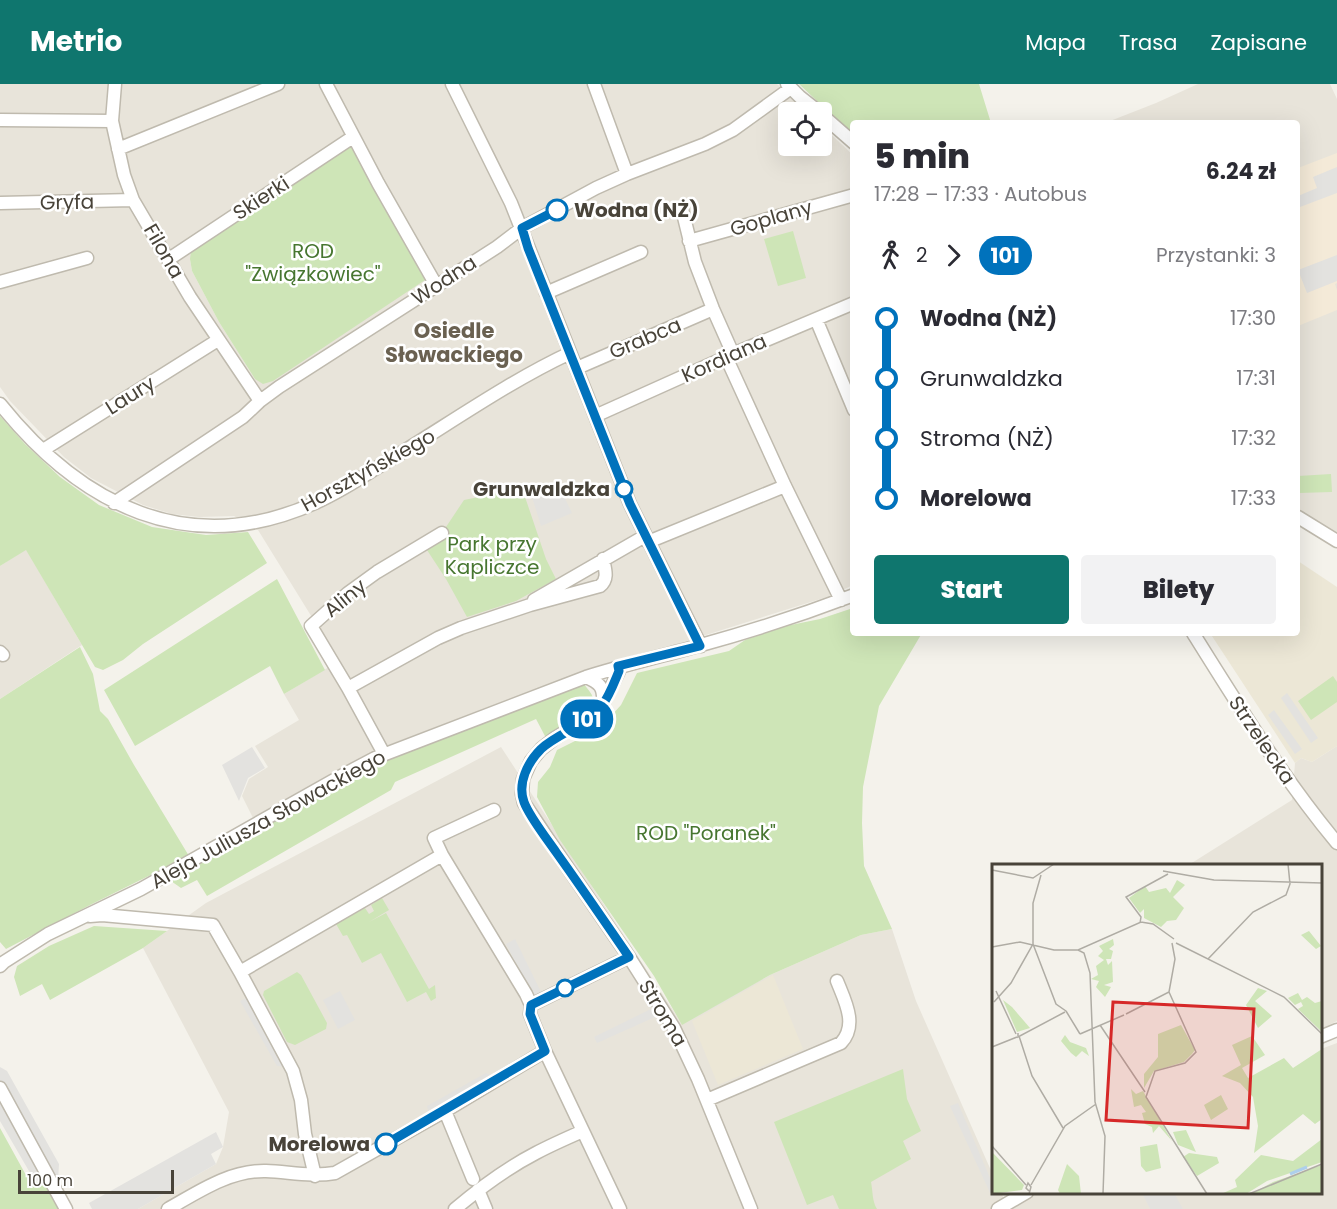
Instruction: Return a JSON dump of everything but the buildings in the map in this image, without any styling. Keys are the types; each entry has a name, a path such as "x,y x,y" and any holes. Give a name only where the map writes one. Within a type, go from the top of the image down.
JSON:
{"street":[{"name":"Filona","path":"115,84 112,121 124,176 133,200 218,340 260,401"},
{"path":"118,149 278,84"},
{"path":"326,84 378,183 436,285"},
{"path":"452,84 522,228 630,504 700,646"},
{"path":"594,84 627,174"},
{"path":"789,86 807,102"},
{"name":"Wodna","path":"114,502 243,417 279,387 497,247 522,228 596,188 705,144 733,130 789,86"},
{"path":"0,120 112,121"},
{"path":"832,124 850,140"},
{"name":"Skierki","path":"168,260 353,137"},
{"name":"Goplany","path":"689,241 850,196"},
{"name":"Gryfa","path":"0,203 133,200"},
{"path":"682,209 694,262 729,355 785,486 841,600"},
{"path":"546,292 641,252"},
{"path":"0,282 87,258"},
{"name":"Kordiana","path":"595,416 729,355 850,305"},
{"name":"Grabca","path":"577,368 712,309"},
{"path":"816,319 850,400"},
{"name":"Laury","path":"43,450 218,340"},
{"name":"Horsztyńskiego","path":"0,404 22,430 77,480 114,502 157,519 179,524 201,526 251,522 294,512 344,488 537,369 570,353"},
{"path":"530,605 536,598 603,559 647,539 785,486"},
{"path":"1300,518 1337,541"},
{"name":"Aliny","path":"348,688 311,626 348,593 377,572 442,533"},
{"path":"384,754 348,688 438,638 470,625 530,605 600,586 606,575 603,559"},
{"name":"Aleja Juliusza Słowackiego","path":"0,966 48,934 141,889 384,754 586,676 700,646 850,597"},
{"name":"Strzelecka","path":"1194,636 1291,784 1337,843"},
{"name":"Stroma","path":"618,666 619,671 602,706 595,714 555,738 531,761 523,779 524,803 629,957 674,1028 685,1048 751,1209"},
{"path":"586,676 600,686 603,692 602,706"},
{"path":"494,810 434,838 526,994 531,1005 530,1014 545,1051 620,1209"},
{"path":"240,972 442,855"},
{"path":"85,916 102,915 213,924 293,1071 302,1100 304,1128 315,1176"},
{"path":"531,1005 629,957"},
{"path":"707,1100 841,1043 846,1037 849,1017 837,981"},
{"path":"1322,1036 1337,1030"},
{"path":"168,1209 210,1185 238,1174 265,1171 315,1176 335,1173 545,1051"},
{"path":"0,1088 66,1209"},
{"path":"445,1111 486,1209"},
{"path":"455,1209 476,1184 499,1175 537,1152 583,1131"},
{"path":"1005,1207 1024,1194"}],"shaded area":[{"path":"0,84 777,84 796,102 778,102 778,156 832,156 832,135 850,152 850,586 830,596 550,684 386,746 254,820 242,796 249,779 268,767 255,746 299,720 284,694 339,661 258,530 234,516 199,517 172,514 143,505 91,478 64,457 10,401 0,387","holes":["190,259 255,379 219,322 192,271"]},
{"path":"1198,84 1330,84 1337,99 1337,541 1300,518 1300,120 1113,120"},
{"path":"1337,153 1337,283 1335,284 1337,310 1300,325 1300,167"},
{"path":"1337,167 1337,193 1300,207 1300,195 1317,188 1313,177"},
{"path":"1337,255 1337,281 1307,293 1300,269"},
{"path":"554,487 562,492 572,513 541,526 532,497"},
{"path":"26,549 82,645 0,699 0,566"},
{"path":"1300,562 1337,587 1337,746 1312,762 1301,758 1295,763 1212,636 1300,636"},
{"path":"1287,693 1318,738 1311,743 1281,698"},
{"path":"1274,710 1302,749 1295,754 1268,715"},
{"path":"1337,746 1337,1021 1322,1028 1322,864 1190,864 1292,800 1295,763 1301,758 1312,762"},
{"path":"252,747 265,768 248,778 239,801 222,765"},
{"path":"501,747 682,1024 770,975 861,935 892,929 916,1001 992,1173 992,1194 1002,1194 1007,1204 1024,1194 1322,1194 1322,1049 1337,1043 1337,1209 138,1209 216,1164 223,1147 229,1112 143,948 206,903"},
{"path":"515,939 541,992 533,997 506,944"},
{"path":"773,975 803,1049 718,1085 692,1021"},
{"path":"340,991 355,1020 338,1029 323,1000"},
{"path":"249,997 287,1067 277,1066 240,1001"},
{"path":"651,1009 655,1017 597,1043 594,1037"},
{"path":"0,1067 7,1071 59,1164 58,1181 47,1187 33,1178 0,1121"},
{"path":"486,1073 494,1077 429,1113 427,1106"},
{"path":"958,1103 992,1183 992,1194 997,1194 992,1197 950,1106"},
{"path":"216,1132 223,1147 211,1154 216,1164 138,1209 92,1209 89,1203"},
{"path":"1142,1194 1175,1194 1183,1209 1150,1209"}],"green space":[{"path":"799,84 979,84 990,120 850,120 850,132 832,115 832,102 818,102"},
{"name":"ROD \"Związkowiec\"","path":"350,145 425,280 273,381 263,384 255,379 219,322 192,271 191,252"},
{"path":"793,231 806,278 778,286 764,239"},
{"path":"0,416 25,444 60,477 99,505 152,527 206,535 248,532 267,563 143,644 123,660 103,670 95,667 26,550 0,566"},
{"path":"1331,474 1332,492 1300,493 1300,476"},
{"name":"Park przy Kapliczce","path":"522,488 546,559 556,579 516,601 467,617 425,547 442,533 464,500"},
{"path":"277,579 325,670 284,694 270,666 135,746 104,690"},
{"name":"ROD \"Poranek\"","path":"850,609 850,636 920,636 879,706 863,787 864,866 892,929 861,935 770,975 682,1025 654,976 560,840 537,797 538,782 550,767 557,750 599,729 621,705 637,673 729,651 745,640 781,627 820,619"},
{"path":"80,647 93,674 100,711 108,719 189,856 6,949 0,942 0,699"},
{"path":"1333,676 1337,682 1337,702 1311,720 1298,701"},
{"path":"584,684 593,697 591,707 546,738 536,719 395,782 391,790 207,896 197,880 181,888 168,879 369,766"},
{"path":"382,898 389,910 369,922 386,913 429,989 435,985 436,998 431,1001 426,992 407,1002 381,953 362,963 347,935 343,936 336,924 365,908 369,914 374,911 371,905"},
{"path":"94,926 167,931 143,948 50,1000 42,984 20,996 14,977 17,966 49,946"},
{"path":"297,972 301,975 327,1023 326,1029 295,1045 287,1042 263,995 264,991"},
{"path":"903,1069 907,1099 921,1131 903,1141 911,1159 871,1182 873,1200 877,1209 839,1209 833,1195 807,1205 774,1122"},
{"path":"0,1128 27,1177 54,1190 63,1209 0,1209"}],"bus line":[{"name":"101","path":"386,1144 545,1051 533,1024 530,1014 531,1005 629,957 524,803 523,779 531,761 541,749 595,714 602,706 619,671 618,666 700,646 630,504 528,248 522,228 557,210"}],"place":[{"name":"Wodna (NŻ)","path":"557,210"},
{"name":"Grunwaldzka","path":"624,489"},
{"name":"Morelowa","path":"386,1144"}],"district":[{"name":"Osiedle Słowackiego","path":"454,342"}]}
